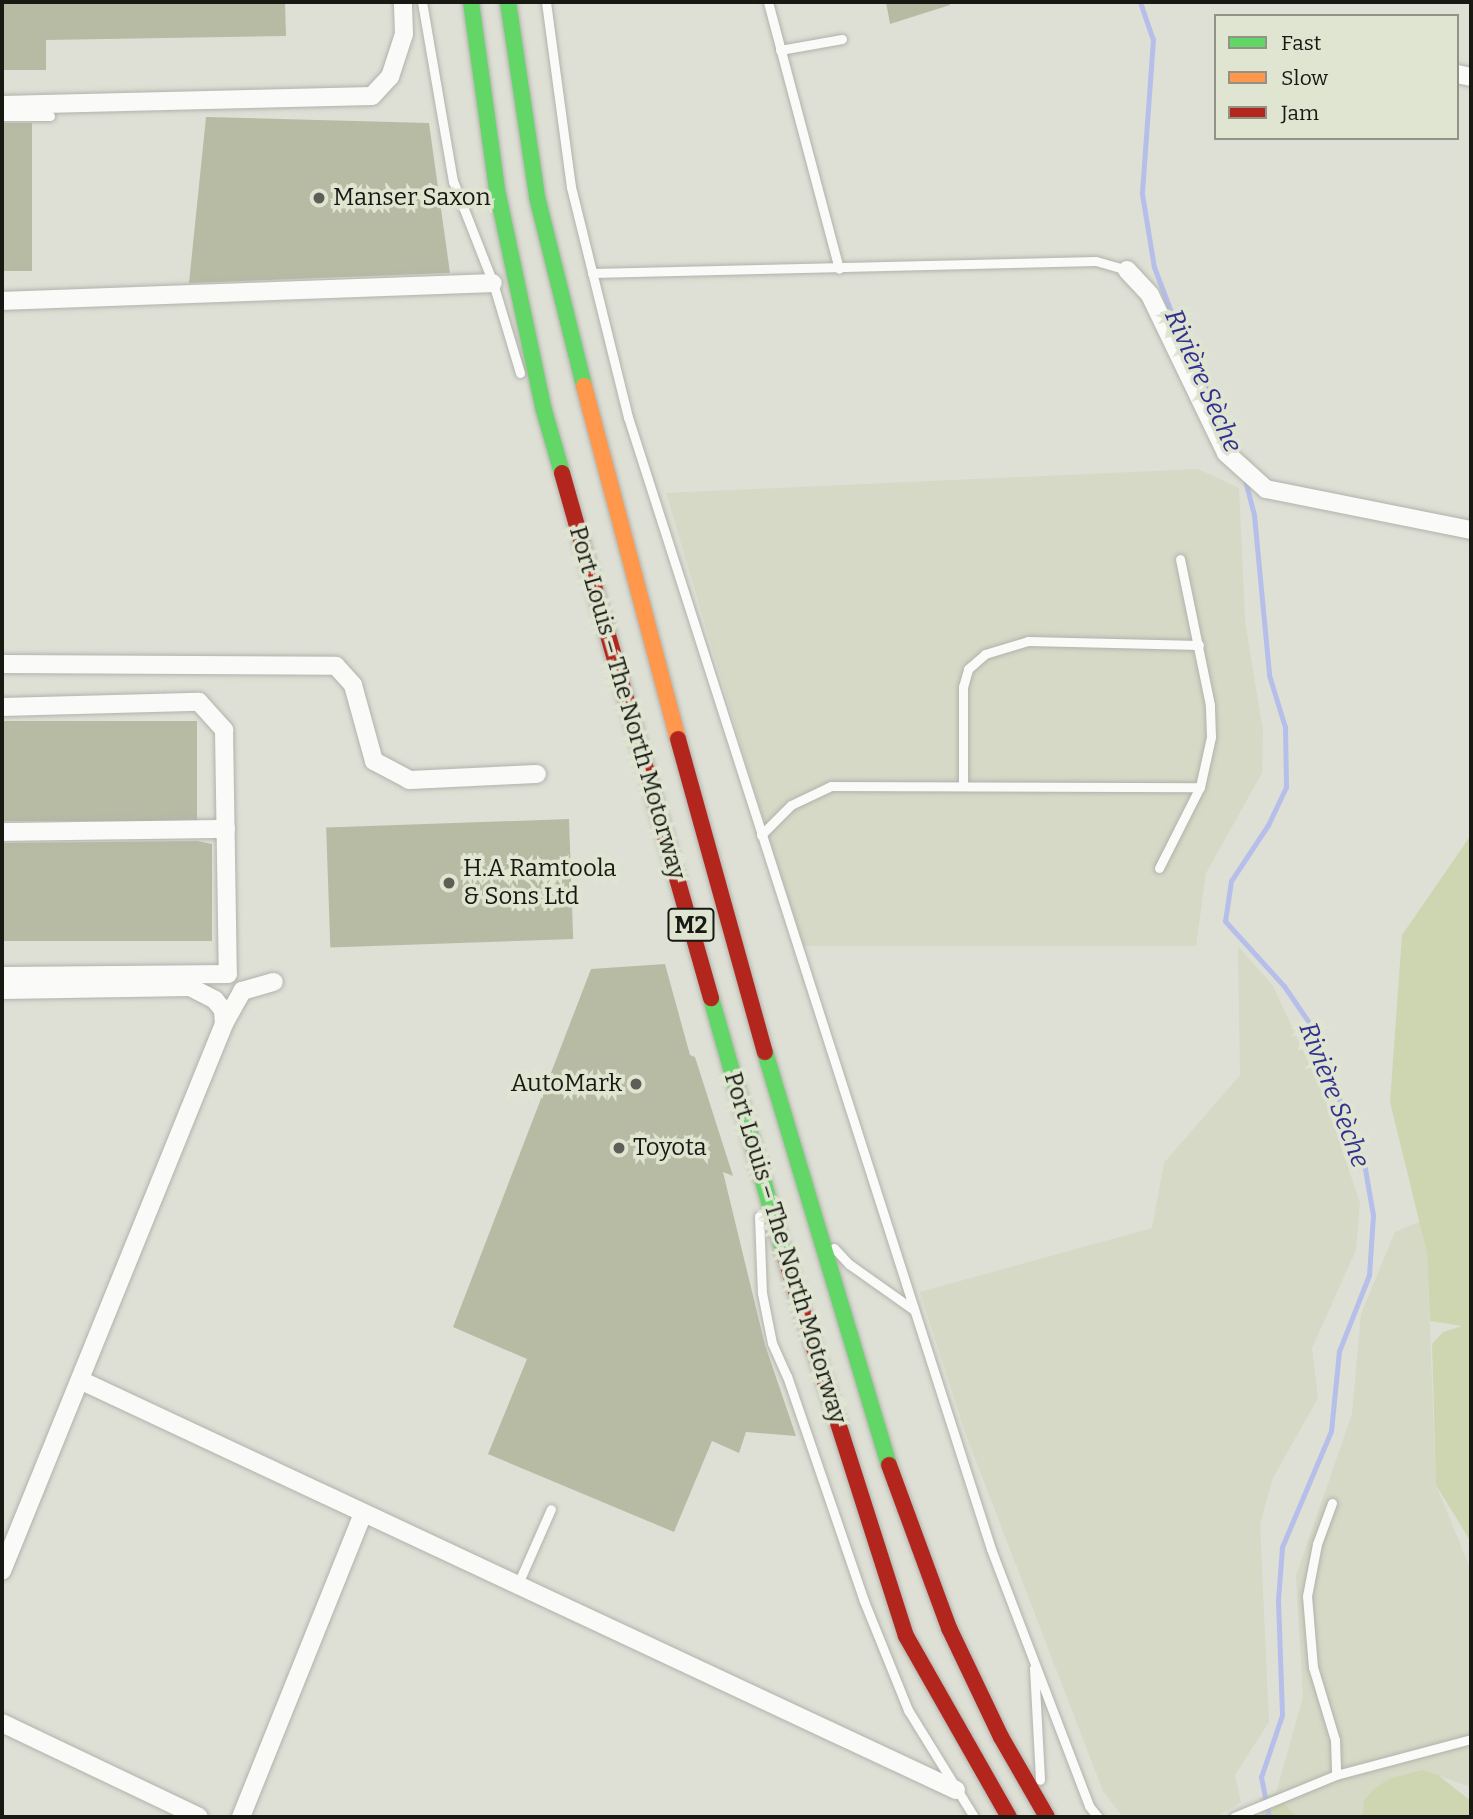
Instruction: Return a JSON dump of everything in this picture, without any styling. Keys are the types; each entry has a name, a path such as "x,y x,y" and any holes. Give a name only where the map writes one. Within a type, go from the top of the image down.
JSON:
{"highway":[{"name":"Port Louis – The North Motorway","path":"471,2 497,190 543,407 800,1309 906,1636 1009,1817"},
{"name":"Port Louis – The North Motorway","path":"508,2 544,224 617,520 806,1198 908,1525 949,1628 1002,1737 1047,1817"}],"street":[{"path":"2,105 372,96 390,77 404,34 403,2"},
{"path":"1127,270 1150,295 1226,453 1266,489 1471,530"},
{"path":"2,301 493,283"},
{"path":"2,664 336,666 353,685 374,761 409,780 537,775"},
{"path":"2,707 199,702 224,730 228,974 2,976"},
{"path":"2,832 226,829"},
{"path":"2,1571 225,1024 242,991 274,982"},
{"path":"2,990 190,987 215,1000 223,1010 225,1024"},
{"path":"80,1380 956,1790"},
{"path":"241,1817 363,1514"},
{"path":"2,1723 199,1817"}],"lane":[{"path":"422,2 453,180 493,283 522,379"},
{"path":"546,2 571,187 628,417 991,1549 1089,1806 1098,1817"},
{"path":"768,2 839,270"},
{"path":"780,51 842,39"},
{"path":"2,116 50,116"},
{"path":"592,273 839,270 1096,261 1127,270"},
{"path":"543,453 580,539"},
{"path":"1159,868 1200,787 1211,737 1199,645 1180,559"},
{"path":"963,784 963,687 968,668 985,654 1028,642 1199,645"},
{"path":"761,835 791,805 831,786 963,784 1200,787"},
{"path":"757,1158 762,1293 772,1343 864,1601 908,1710 974,1817"},
{"path":"806,1198 827,1241 849,1264 914,1310"},
{"path":"1332,1503 1317,1544 1307,1596 1313,1667 1335,1740 1336,1775"},
{"path":"517,1586 551,1508"},
{"path":"1034,1663 1037,1763 1047,1817"},
{"path":"1234,1817 1336,1775 1471,1739"}],"shaded area":[{"path":"1198,469 1239,488 1245,621 1263,731 1262,773 1206,873 1196,946 801,946 666,493"},
{"path":"1238,946 1273,986 1324,1096 1360,1203 1356,1250 1312,1348 1318,1398 1273,1478 1260,1524 1269,1722 1235,1775 1241,1802 1217,1817 1123,1817 1103,1791 966,1435 920,1292 1152,1228 1164,1163 1240,1075"},
{"path":"1421,1221 1427,1253 1436,1485 1471,1570 1471,1787 1422,1770 1388,1779 1374,1789 1364,1800 1362,1817 1295,1817 1276,1793 1303,1697 1296,1576 1352,1414 1361,1314 1395,1232"}],"green space":[{"path":"1471,835 1471,1542 1436,1485 1432,1344 1443,1332 1462,1326 1430,1321 1427,1253 1390,1102 1402,935"},
{"path":"1422,1770 1438,1775 1471,1801 1471,1817 1362,1817 1364,1800 1374,1789 1388,1779"},
{"path":"1276,1793 1295,1817 1262,1817 1260,1798"}],"building":[{"path":"2,2 285,2 286,36 46,40 46,70 2,70"},
{"path":"886,2 949,2 950,5 890,24"},
{"name":"Manser Saxon","path":"206,117 429,123 450,273 189,283"},
{"path":"2,123 32,123 32,271 2,271"},
{"path":"2,721 197,721 197,821 2,821"},
{"name":"H.A Ramtoola & Sons Ltd","path":"569,819 573,939 330,947 326,827"},
{"path":"197,841 212,844 212,941 2,941 2,843"},
{"name":"Toyota","path":"665,964 690,1055 695,1057 733,1176 723,1172 765,1345 796,1436 746,1432 739,1453 712,1441 674,1532 488,1454 527,1359 453,1327 591,969"}],"waterway":[{"name":"Rivière Sèche","path":"1140,2 1153,39 1142,194 1154,267 1176,325 1238,456"},
{"name":"Rivière Sèche","path":"1244,476 1254,515 1269,675 1285,727 1286,787 1268,825 1231,881 1225,921 1284,986 1310,1024 1364,1163 1373,1215 1369,1275 1339,1351 1331,1431 1282,1547 1278,1600 1282,1715 1261,1777 1269,1817"}],"traffic: fast":[{"path":"471,2 497,190 543,407 562,473"},
{"path":"508,2 537,197 584,386"},
{"path":"711,998 785,1257"},
{"path":"765,1052 889,1465"}],"traffic: slow":[{"path":"584,386 678,739"}],"traffic: jam":[{"path":"562,473 711,998"},
{"path":"678,739 765,1052"},
{"path":"785,1257 906,1636 1009,1817"},
{"path":"889,1465 949,1628 1001,1737 1047,1817"}],"place":[{"name":"Manser Saxon","path":"319,198"},
{"name":"H.A Ramtoola & Sons Ltd","path":"449,883"},
{"name":"AutoMark","path":"636,1084"},
{"name":"Toyota","path":"619,1148"}]}
